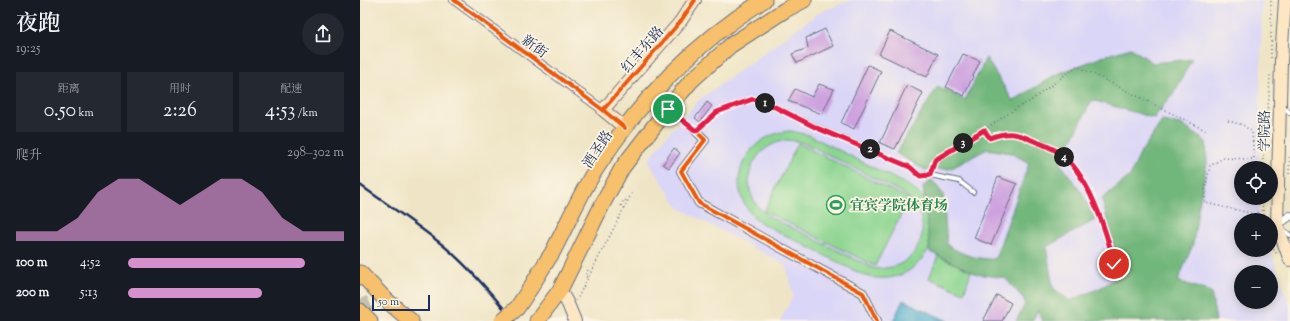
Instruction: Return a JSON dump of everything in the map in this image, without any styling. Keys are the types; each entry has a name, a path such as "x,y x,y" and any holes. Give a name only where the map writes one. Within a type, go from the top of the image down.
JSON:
{"highway":[{"name":"酒圣路","path":"502,321 517,308 531,287 596,169 625,128 658,87 680,65 744,12 764,0"},
{"path":"537,321 560,290 622,168 691,80 731,45 785,10 804,0"},
{"path":"360,273 385,299 411,321"},
{"path":"360,311 370,321"}],"main road":[{"name":"红丰东路","path":"603,110 680,22 695,0"},
{"name":"学院路","path":"1277,213 1281,61 1285,0"},
{"path":"603,110 625,128"},
{"name":"学院路","path":"1278,228 1290,260"},
{"path":"560,290 575,321"}],"street":[{"name":"新街","path":"454,0 603,110"},
{"path":"696,131 705,140 681,171 699,203 863,293 877,321"},
{"path":"1278,224 1290,216"}],"lane":[{"path":"668,109 696,131 717,112 753,99 773,106 817,128 910,167 920,176 930,175 959,180 973,192"},
{"path":"1280,103 1290,113"},
{"path":"1278,226 1290,235"}],"path":[{"path":"1271,0 1271,58"},
{"path":"930,175 935,160 1018,107 1029,102 1077,66 1207,131"},
{"path":"1263,161 1270,74"},
{"path":"1228,121 1243,125 1252,132 1254,159 1223,158 1210,166 1205,190 1205,203 1255,214 1263,210"},
{"path":"984,130 990,138 1002,134 1021,135 1055,150 1068,160 1086,186 1110,245 1114,264"},
{"path":"1289,176 1290,155"},
{"path":"570,309 588,278 632,193"},
{"path":"622,206 624,200 627,201"},
{"path":"1262,205 1264,213"},
{"path":"588,270 586,276 588,278"}],"shaded area":[{"path":"851,0 1262,0 1259,161 1234,161 1234,205 1259,205 1259,213 1234,213 1234,257 1272,257 1275,265 1234,265 1234,309 1278,309 1278,272 1290,306 1290,321 780,321 793,296 786,265 679,208 648,161 664,139 700,99 820,12"}],"green space":[{"path":"1131,48 1153,63 1192,59 1175,91 1154,118 1092,100 1060,163 1082,193 1095,220 1046,247 1053,288 1070,301 1102,287 1121,275 1102,199 1130,176 1141,152 1162,121 1181,124 1206,142 1207,163 1193,244 1178,281 1211,292 1216,321 1042,321 1038,310 1032,321 1016,321 1025,304 1024,299 1005,278 977,274 930,252 923,187 932,180 943,194 947,245 970,256 995,259 1029,163 1011,153 987,149 950,169 925,170 896,153 938,86 965,100 986,58 1013,101 1055,75 1107,55"},
{"path":"791,131 809,135 906,184 916,191 927,204 928,208 931,242 926,254 915,266 902,275 887,278 871,277 863,275 763,224 749,212 742,198 739,183 741,168 748,154 759,143 773,135","holes":["786,140 807,144 901,192 913,203 920,215 922,229 920,242 914,253 903,262 890,267 873,268 772,218 760,209 753,198 749,186 750,174 754,163 761,153 772,145"]},
{"name":"宜宾学院体育场","path":"798,143 909,199 875,266 764,211"},
{"path":"938,256 971,271 964,293 929,278"}],"water":[{"path":"903,300 948,321 893,321"}],"building":[{"path":"825,29 833,46 797,63 792,54 808,48 806,38"},
{"path":"890,31 938,54 927,77 879,54"},
{"path":"963,54 980,61 964,96 946,87"},
{"path":"868,65 881,71 854,129 841,123"},
{"path":"819,84 834,89 822,114 788,101 795,89 812,97"},
{"path":"907,85 923,93 895,149 880,143"},
{"path":"707,102 712,106 700,122 695,118"},
{"path":"674,148 680,153 669,168 663,164"},
{"path":"998,177 1017,184 991,245 974,238"},
{"path":"997,295 1011,303 1002,321 983,321"}],"tunnel":[{"path":"360,299 370,321"}],"railway":[{"path":"360,185 455,255 481,282 514,321"}],"cycle path":[{"path":"454,0 603,110 625,128"},
{"path":"603,110 680,22 695,0"},
{"path":"696,131 705,140 681,171 699,203 863,293 877,321"}],"place":[{"name":"宜宾学院体育场","path":"836,205"}],"route":[{"path":"668,109 696,131 717,112 753,99 773,106 817,128 910,167 920,176 930,175 935,160 984,130 990,138 1002,134 1021,135 1055,150 1068,160 1086,186 1110,245 1114,264"}]}
